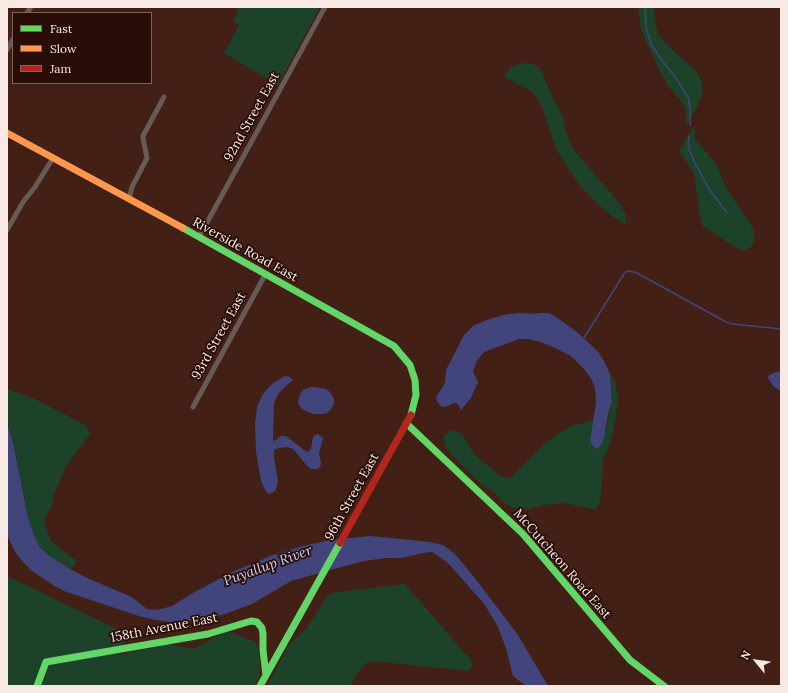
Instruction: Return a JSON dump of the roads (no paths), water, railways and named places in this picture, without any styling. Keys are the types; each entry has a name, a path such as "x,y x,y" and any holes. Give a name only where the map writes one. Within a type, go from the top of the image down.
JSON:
{"street":[{"name":"92nd Street East","path":"199,237 325,7"},
{"path":"7,50 12,41"},
{"path":"129,200 132,187 147,158 143,136 164,97"},
{"name":"Riverside Road East","path":"7,133 199,237 394,346 410,365 415,380 415,402 407,424"},
{"path":"7,230 23,202 35,187 53,158"},
{"name":"93rd Street East","path":"193,407 266,275"},
{"name":"96th Street East","path":"260,686 407,424"},
{"name":"McCutcheon Road East","path":"407,424 523,534 630,660 664,686"},
{"name":"158th Avenue East","path":"37,686 46,662 208,634 250,621 257,622 262,628 266,675"}],"water":[{"path":"519,313 548,313 553,315 577,332 590,344 599,353 605,363 610,374 612,402 605,429 605,435 602,443 597,449 590,441 596,403 595,388 592,380 585,370 571,356 540,342 529,339 519,339 484,352 476,362 473,372 478,382 471,398 461,410 458,404 454,403 442,407 437,401 436,397 445,383 446,370 464,335 473,326 484,321 503,315"},
{"path":"781,371 781,391 774,387 768,378 769,375"},
{"path":"285,376 290,377 293,380 279,393 274,403 273,440 275,441 281,436 286,436 308,452 311,449 313,437 318,434 323,439 319,453 321,464 317,469 312,469 308,467 293,449 286,447 274,450 278,482 275,491 269,494 265,490 261,481 256,451 255,425 257,407 263,394 273,383"},
{"path":"310,387 326,389 332,395 334,404 327,413 313,414 302,409 299,405 298,402 300,394 303,390"},
{"name":"Puyallup River","path":"7,423 13,443 28,518 39,546 48,555 70,569 133,598 147,609 156,610 172,606 232,572 273,555 303,546 331,540 370,536 430,542 443,545 455,554 478,582 518,635 548,686 526,686 513,676 506,648 498,627 485,605 448,563 432,552 401,558 386,558 364,561 291,581 252,604 222,615 201,620 169,622 156,620 139,616 64,591 32,571 15,552 9,539 7,533"}],"waterway":[{"path":"645,7 646,28 652,46 688,97 690,108 690,125"},
{"path":"689,136 688,145 695,163 709,189 727,213"},
{"path":"584,338 625,272 629,271 637,273 726,322 781,329"}]}
